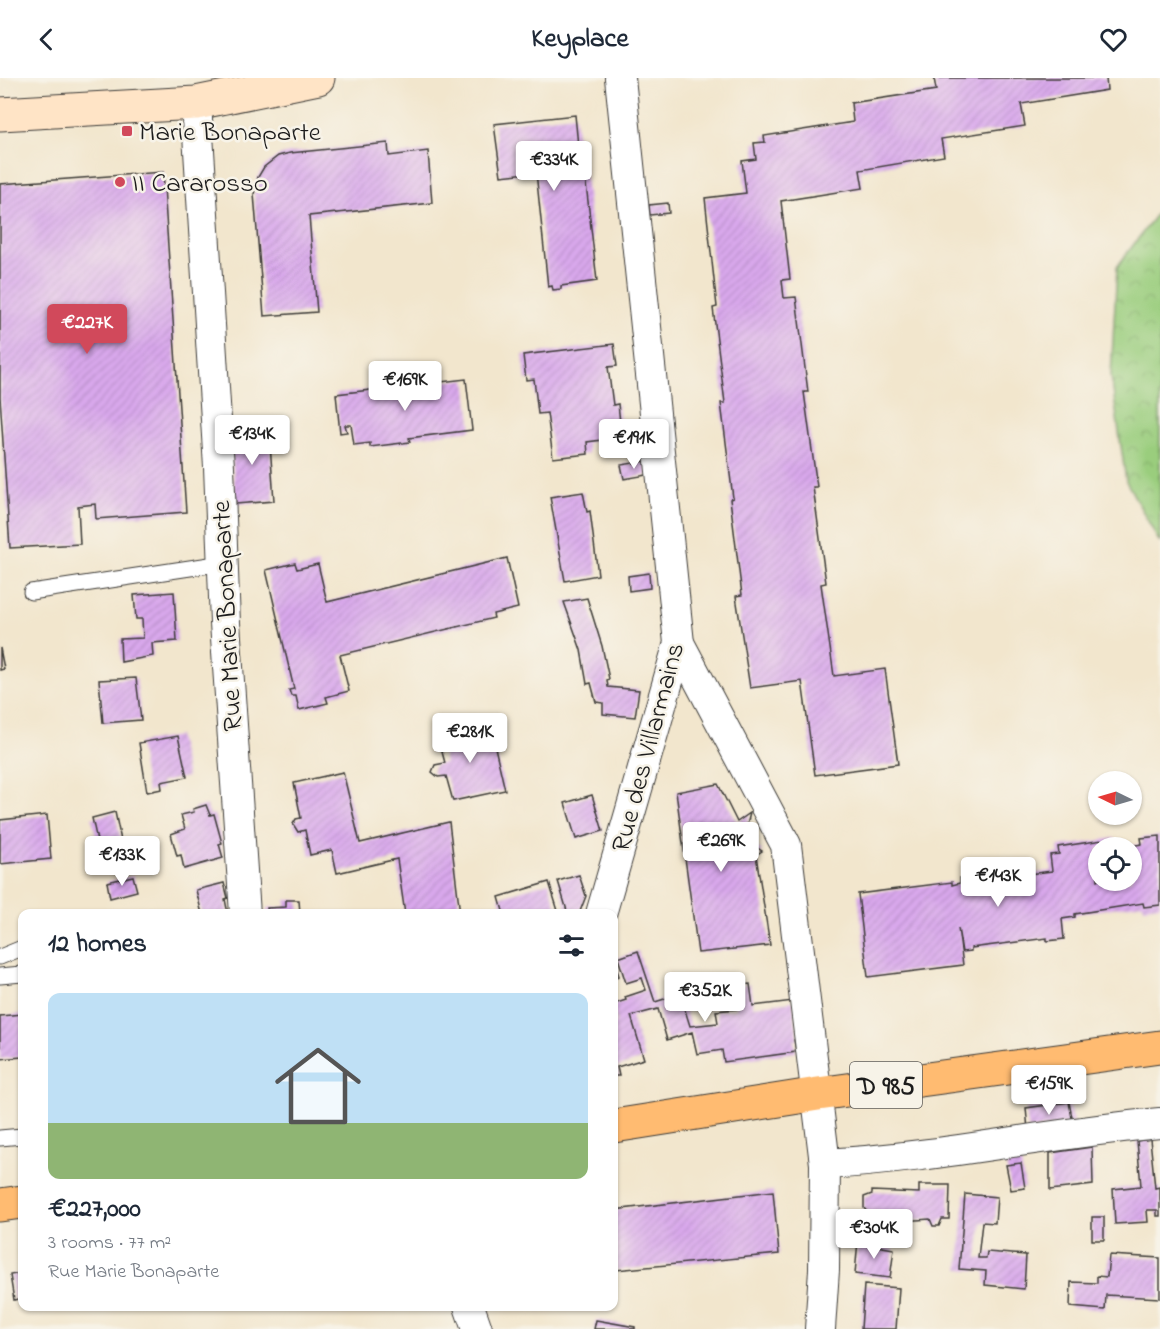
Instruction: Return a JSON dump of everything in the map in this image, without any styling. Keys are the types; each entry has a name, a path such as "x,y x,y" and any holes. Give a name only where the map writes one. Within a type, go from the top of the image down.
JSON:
{"main road":[{"path":"0,114 196,103 318,78"},
{"name":"D 985","path":"618,1125 818,1094 1160,1047"},
{"path":"0,1205 18,1203"}],"street":[{"name":"Rue des Villarmains","path":"602,909 679,643 620,78"},
{"name":"Rue Marie Bonaparte","path":"196,103 225,623 245,909"},
{"path":"679,643 786,845 825,1164 824,1270 820,1329"},
{"path":"825,1164 926,1156 1116,1127 1160,1123"},
{"path":"471,1311 477,1329"}],"lane":[{"path":"31,592 223,563"},
{"path":"0,957 18,950"},
{"path":"0,976 18,974"},
{"path":"0,1138 18,1136"}],"green space":[{"path":"1160,209 1160,543 1126,481 1111,376 1117,267"}],"building":[{"path":"934,78 1106,78 1107,90 1021,104 1025,126 941,139 944,156 860,170 863,188 781,201 790,279 782,280 784,298 796,297 808,392 804,392 817,487 813,487 826,583 821,584 834,676 885,669 898,764 815,775 802,681 750,688 736,596 742,595 721,403 725,403 713,308 717,307 705,198 746,193 742,161 756,159 754,143 765,142 764,136 853,122 851,103 936,90"},
{"path":"575,115 580,166 584,166 597,281 561,286 561,289 553,290 552,286 548,287 536,172 501,176 494,124"},
{"path":"388,143 389,156 428,151 432,203 309,216 317,312 264,316 254,194 258,177 264,167 278,156 290,153"},
{"path":"163,172 186,512 96,519 95,504 78,506 80,544 10,548 0,397 0,184"},
{"path":"668,203 669,213 650,215 649,205"},
{"path":"614,344 617,366 608,367 613,405 618,404 621,432 617,433 617,438 587,442 588,454 553,458 547,413 538,414 534,379 526,380 523,355"},
{"path":"466,379 472,430 409,438 410,442 370,447 370,443 354,445 351,425 345,425 347,432 340,433 336,394"},
{"path":"269,429 274,501 236,504 230,432"},
{"path":"646,461 647,475 624,479 621,465"},
{"path":"583,492 587,512 590,511 598,575 565,581 550,497"},
{"path":"507,558 518,608 493,614 494,618 340,655 349,691 326,697 328,703 299,710 296,696 291,696 289,690 294,689 266,570 295,563 297,569 318,564 327,602"},
{"path":"649,573 650,588 629,591 628,576"},
{"path":"174,592 177,641 152,643 153,656 121,662 120,639 143,638 142,619 136,619 134,595"},
{"path":"587,598 602,646 609,679 607,680 608,687 639,690 635,717 603,714 603,703 596,702 591,683 587,684 581,650 564,602"},
{"path":"0,648 4,669 0,670"},
{"path":"136,678 141,720 103,723 99,680"},
{"path":"490,726 505,790 453,801 446,776 438,777 432,772 435,765 445,763 438,737"},
{"path":"178,736 187,777 161,782 162,789 147,792 139,743"},
{"path":"343,772 360,843 449,822 459,909 404,909 397,859 337,873 332,850 310,855 305,830 298,832 293,824 296,819 301,818 294,783"},
{"path":"718,784 737,822 750,813 747,825 748,835 753,845 762,851 756,855 770,945 698,953 676,792"},
{"path":"592,795 603,831 576,839 565,803"},
{"path":"206,805 210,815 214,814 222,843 219,844 223,858 184,869 181,855 177,856 171,834 185,829 181,815 194,812 193,809"},
{"path":"115,812 124,855 101,859 92,818"},
{"path":"47,815 51,859 0,864 0,820"},
{"path":"1160,836 1160,905 1144,907 1143,903 1075,914 1075,917 1062,919 1064,939 1047,941 1047,938 971,948 971,951 962,952 958,928 963,965 868,977 858,894 952,882 952,885 960,883 960,878 1019,869 1020,875 1052,871 1050,855 1059,854 1058,847 1088,842 1088,891 1142,891 1142,838"},
{"path":"579,875 586,896 581,909 566,909 558,881"},
{"path":"133,876 137,891 110,898 107,882"},
{"path":"549,882 557,909 502,909 499,897"},
{"path":"224,883 228,898 225,899 227,909 201,909 196,890"},
{"path":"286,900 299,900 300,909 267,908 286,907"},
{"path":"638,951 655,1002 680,994 690,1026 718,1023 716,1011 736,1009 732,986 750,984 753,1006 793,1001 798,1040 794,1040 796,1052 724,1062 722,1050 697,1054 692,1032 667,1040 658,1009 631,1016 644,1059 618,1067 618,1003 626,1000 625,997 646,990 642,978 626,983 618,958"},
{"path":"18,1014 18,1057 0,1059 0,1016"},
{"path":"1069,1102 1073,1123 1028,1130 1026,1108"},
{"path":"1150,1139 1155,1188 1160,1187 1160,1216 1157,1216 1157,1210 1147,1210 1148,1222 1115,1224 1113,1189 1141,1186 1137,1141"},
{"path":"1092,1147 1093,1185 1050,1190 1050,1153"},
{"path":"1021,1163 1025,1188 1011,1190 1006,1165"},
{"path":"919,1185 950,1185 949,1219 942,1219 939,1226 933,1226 930,1219 903,1221 903,1218 876,1217 876,1212 867,1212 864,1208 864,1197 872,1194 872,1191 919,1193"},
{"path":"773,1191 779,1254 618,1270 618,1210"},
{"path":"965,1194 997,1197 995,1223 982,1222 978,1258 986,1258 987,1252 1026,1255 1024,1289 985,1285 986,1271 959,1269"},
{"path":"1092,1217 1104,1217 1104,1240 1092,1240"},
{"path":"858,1240 877,1242 877,1246 894,1249 890,1278 855,1274"},
{"path":"1109,1255 1160,1258 1160,1298 1106,1295 1105,1310 1070,1307 1071,1282 1097,1283 1097,1276 1107,1277"},
{"path":"18,1274 18,1299 14,1300 10,1275"},
{"path":"864,1285 899,1288 896,1329 861,1329"},
{"path":"596,1320 635,1327 635,1329 594,1329"}],"place":[{"name":"Marie Bonaparte","path":"127,131"},
{"name":"II Cararosso","path":"120,182"}]}
